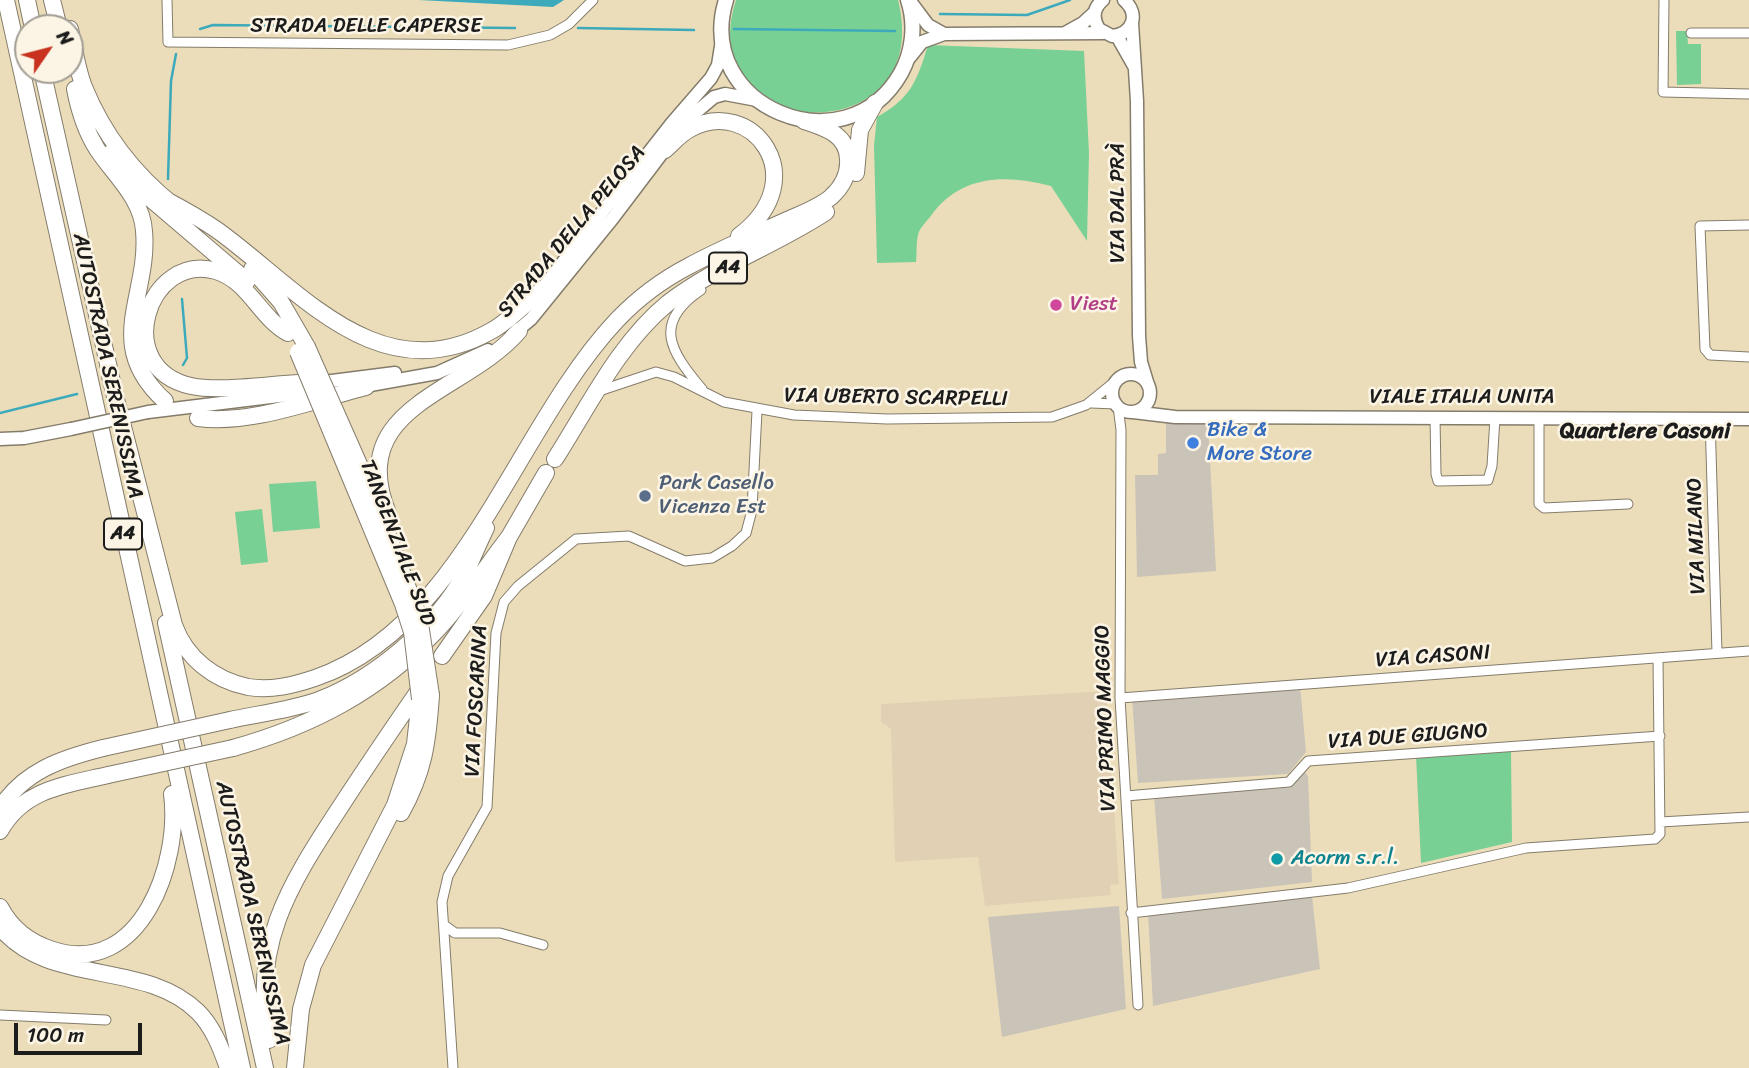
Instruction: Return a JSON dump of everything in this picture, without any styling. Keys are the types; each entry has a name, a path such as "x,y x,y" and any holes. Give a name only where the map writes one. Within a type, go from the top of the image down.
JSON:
{"highway":[{"name":"AUTOSTRADA SERENISSIMA","path":"6,0 242,1068"},
{"name":"AUTOSTRADA SERENISSIMA","path":"45,84 265,1068"},
{"name":"TANGENZIALE SUD","path":"74,84 100,141 127,177 158,207 236,270 263,298 302,349 412,632 428,745 418,780 313,965 301,1009 295,1068"},
{"name":"TANGENZIALE SUD","path":"83,84 107,133 123,156 166,200 253,271 281,302 409,588 423,633 423,696"},
{"path":"75,89 78,108 91,137 142,215 144,249 132,314 132,348 142,374 165,401"},
{"name":"A4","path":"442,656 484,596 509,537 551,466 636,335 657,313 690,288 818,217 842,198 856,172 860,130 875,103"},
{"name":"A4","path":"717,251 814,208 831,197 842,184 848,168 844,142 831,131 804,121"},
{"path":"110,376 176,630 186,648 203,666 235,684 262,688 300,683 338,669 382,642 412,617 430,596 507,481 541,424 616,321 640,297 667,278 717,251 752,226 770,204 775,187 772,160 755,136 742,128 718,122 691,128 665,150"},
{"path":"166,200 217,230 326,317 348,331 390,346 416,349 446,347 466,342 504,323 544,288"},
{"path":"288,333 233,279 216,271 205,270 185,274 163,285 151,301 145,320 146,349 165,374 177,382 203,388 319,383"},
{"path":"409,588 405,561 381,492 377,463 390,430 419,405 496,353 519,331"},
{"path":"198,418 217,420 260,414 366,387"},
{"path":"0,907 18,930 41,946 64,953 92,953 118,942 142,919 158,893 169,862 174,823 172,791 101,435"},
{"path":"0,809 22,783 66,758 318,700 357,681 393,655 428,623 465,573 507,481"},
{"path":"0,831 17,808 34,795 108,775 233,748 296,729 334,710 384,677 437,630 509,537"},
{"path":"275,1068 266,1024 264,985 269,945 279,909 301,867 423,696"},
{"path":"0,927 22,948 41,958 157,987 181,998 210,1027 228,1068"}],"main road":[{"path":"726,0 723,40 734,74 757,100 781,115 804,121 848,117 875,103 896,81 905,65 912,37 909,0"}],"street":[{"name":"STRADA DELLE CAPERSE","path":"167,0 168,43 430,46 508,45 531,41 569,24 593,0"},
{"path":"909,0 928,24 944,34"},
{"name":"VIA DAL PRÀ","path":"1124,0 1132,10 1136,69 1139,336 1141,362 1149,388"},
{"path":"1664,0 1663,92 1749,94"},
{"path":"1058,35 1083,23 1100,4"},
{"name":"VIA DAL PRÀ","path":"1100,4 1096,24 1110,35 1136,69"},
{"path":"905,65 922,42 944,34 1110,35 1126,32 1132,23"},
{"path":"1691,33 1749,33"},
{"name":"STRADA DELLA PELOSA","path":"275,394 319,383 429,368 465,356 498,335 519,318 544,288 672,122 711,78 718,65 723,40"},
{"name":"STRADA DELLA PELOSA","path":"0,439 24,438 148,412 275,394 366,387 450,369 519,331 613,218 688,119 714,97 725,94 757,100"},
{"path":"1749,225 1700,226 1705,349 1710,355 1749,357"},
{"name":"VIA UBERTO SCARPELLI","path":"706,393 676,355 670,341 673,319 682,302 758,251"},
{"name":"VIA DAL PRÀ","path":"1119,378 1139,336"},
{"name":"VIA UBERTO SCARPELLI","path":"598,392 656,372 724,402 757,411 839,418 1052,417 1086,405 1119,378"},
{"path":"1149,388 1147,403 1124,408 1112,390 1119,378 1134,374 1149,388 1175,417"},
{"name":"VIA UBERTO SCARPELLI","path":"1086,405 1124,408"},
{"name":"VIALE ITALIA UNITA","path":"1124,408 1175,417 1749,419"},
{"name":"VIA PRIMO MAGGIO","path":"1124,408 1121,430 1120,698 1138,1006"},
{"name":"VIA FOSCARINA","path":"453,1068 442,902 448,876 484,817 490,794 496,634 504,602 518,586 576,539 629,536 685,561 712,558 732,546 746,533 752,510 757,411"},
{"path":"1434,417 1436,474 1438,481 1445,483 1488,480 1492,466 1495,418"},
{"path":"1539,418 1539,504 1544,508 1628,504"},
{"name":"VIA MILANO","path":"1710,418 1717,653"},
{"name":"VIA CASONI","path":"1120,698 1749,651"},
{"path":"1131,914 1348,888 1525,848 1655,839 1660,834 1658,658"},
{"name":"VIA DUE GIUGNO","path":"1126,796 1289,782 1308,761 1660,736"},
{"path":"1660,822 1749,817"},
{"path":"444,925 455,933 500,933 543,946"},
{"path":"0,1015 106,1020"}],"shaded area":[{"path":"1166,423 1208,423 1216,571 1137,577 1135,475 1158,475 1158,454 1166,453"},
{"path":"1300,685 1306,752 1288,774 1138,783 1132,698"},
{"path":"1106,691 1119,884 1110,885 1111,895 985,906 978,857 895,862 891,729 881,722 881,704"},
{"path":"1304,771 1308,776 1312,882 1162,899 1154,795 1294,784"},
{"path":"1312,896 1320,969 1153,1006 1148,913"},
{"path":"1119,906 1126,1009 1002,1037 988,917"}],"green space":[{"path":"736,0 898,0 900,50 883,86 851,106 814,112 777,105 747,83 731,48"},
{"path":"1676,31 1687,31 1688,44 1701,44 1701,84 1677,85"},
{"path":"928,45 1084,51 1089,153 1087,241 1051,186 1000,179 969,186 942,203 919,233 916,262 877,263 874,145 877,117 898,103 911,87"},
{"path":"316,481 320,528 273,532 269,484"},
{"path":"262,509 268,562 241,565 235,512"},
{"path":"1511,749 1512,842 1421,863 1416,755"}],"water":[{"path":"419,0 564,0 553,7"}],"waterway":[{"path":"940,14 1027,15 1070,0"},
{"path":"200,29 213,25 515,28"},
{"path":"578,28 694,30"},
{"path":"734,29 895,31"},
{"path":"168,179 171,81 176,54"},
{"path":"182,299 187,358 183,365"},
{"path":"0,413 77,394"}],"place":[{"name":"Viest","path":"1056,305"},
{"name":"Bike & More Store","path":"1193,443"},
{"name":"Park Casello Vicenza Est","path":"645,496"},
{"name":"Acorm s.r.l.","path":"1277,859"}],"district":[{"name":"Quartiere Casoni","path":"1645,432"}]}
